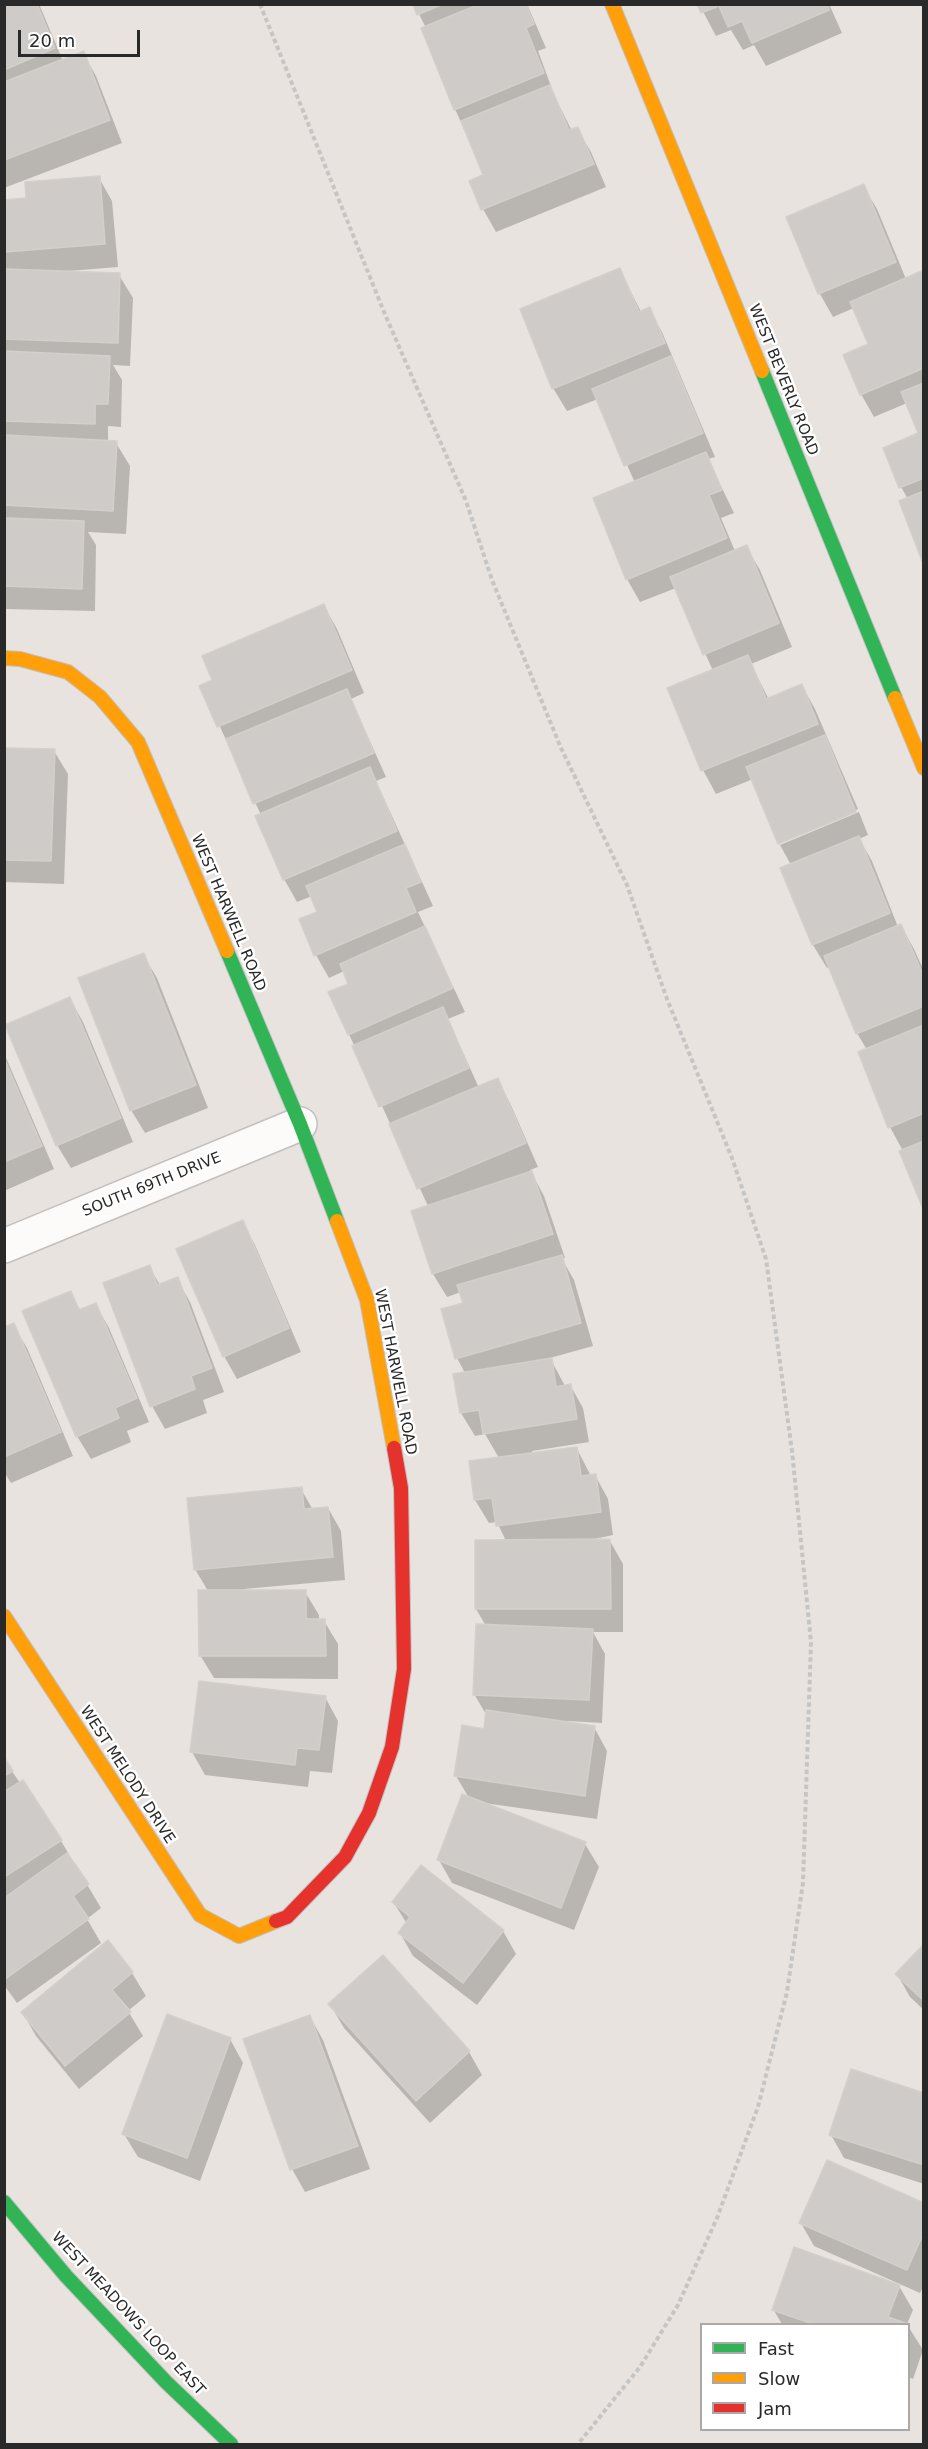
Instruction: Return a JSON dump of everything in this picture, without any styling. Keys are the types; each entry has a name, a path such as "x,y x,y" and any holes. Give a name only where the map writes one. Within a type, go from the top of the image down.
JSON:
{"street":[{"name":"WEST BEVERLY ROAD","path":"612,4 924,768"},
{"name":"WEST HARWELL ROAD","path":"4,658 20,659 68,672 100,697 138,742 300,1124 368,1300 400,1488 404,1669 392,1747 369,1813 345,1857 287,1917 239,1936"},
{"name":"SOUTH 69TH DRIVE","path":"4,1246 300,1124"},
{"name":"WEST MELODY DRIVE","path":"4,1616 200,1915 239,1936"},
{"name":"WEST MEADOWS LOOP EAST","path":"4,2202 66,2276 166,2382 231,2445"}],"path":[{"path":"260,4 380,301 466,501 492,580 561,748 627,885 667,999 732,1158 766,1259 790,1439 811,1642 803,1882 787,1992 758,2107 717,2218 678,2305 640,2367 578,2445"}],"building":[{"path":"4,4 37,4 55,48 4,70"},
{"path":"413,4 443,4 417,15"},
{"path":"480,4 526,4 534,24 526,28 544,73 454,110 421,28"},
{"path":"697,4 827,4 829,10 752,43 742,21 728,27 719,6 701,13"},
{"path":"84,51 110,120 4,160 4,82"},
{"path":"550,85 569,130 578,127 594,164 481,210 469,181 483,175 461,121"},
{"path":"100,176 105,244 4,252 4,200 26,198 25,182"},
{"path":"864,184 896,262 818,294 786,217"},
{"path":"620,268 639,312 650,307 665,343 552,389 520,309"},
{"path":"4,269 120,273 118,343 4,339"},
{"path":"924,270 924,368 860,395 843,355 868,344 850,302"},
{"path":"4,351 110,356 108,404 95,404 95,424 4,421"},
{"path":"671,356 703,433 624,466 592,389"},
{"path":"924,383 924,478 899,488 883,448 918,433 901,392"},
{"path":"4,435 117,441 113,511 4,505"},
{"path":"706,452 722,490 709,495 727,538 626,580 593,498"},
{"path":"924,491 924,566 899,501"},
{"path":"4,518 84,521 82,589 4,586"},
{"path":"747,545 779,623 703,655 670,577"},
{"path":"324,604 352,670 217,727 199,686 212,680 202,656"},
{"path":"748,655 766,699 802,684 818,724 701,771 667,688"},
{"path":"347,689 374,753 253,804 226,739"},
{"path":"825,735 856,812 778,844 746,767"},
{"path":"4,748 55,749 51,861 4,860"},
{"path":"370,767 397,831 283,880 255,816"},
{"path":"859,836 890,913 812,945 780,868"},
{"path":"405,844 421,882 406,888 416,912 314,956 299,919 317,912 306,886"},
{"path":"901,924 924,977 924,1006 856,1034 824,956"},
{"path":"425,926 453,988 348,1035 328,992 348,984 340,964"},
{"path":"144,953 196,1085 130,1111 78,978"},
{"path":"70,997 121,1118 56,1146 5,1025"},
{"path":"443,1007 469,1068 379,1107 352,1046"},
{"path":"924,1025 924,1113 888,1128 858,1052"},
{"path":"4,1058 42,1146 4,1162"},
{"path":"498,1078 526,1143 417,1189 389,1124"},
{"path":"924,1141 924,1211 899,1151"},
{"path":"532,1171 553,1234 432,1274 411,1211"},
{"path":"243,1220 289,1328 223,1357 176,1249"},
{"path":"562,1255 581,1323 455,1359 441,1309 463,1303 457,1285"},
{"path":"150,1265 157,1285 178,1277 212,1368 191,1376 195,1389 150,1407 103,1283"},
{"path":"71,1291 79,1310 96,1303 137,1398 115,1408 119,1418 76,1437 22,1311"},
{"path":"14,1323 61,1432 4,1457 4,1327"},
{"path":"552,1358 556,1387 571,1384 577,1419 483,1434 479,1410 460,1413 453,1374"},
{"path":"577,1447 581,1476 596,1474 601,1512 496,1526 492,1498 474,1500 469,1461"},
{"path":"302,1487 304,1509 328,1507 333,1557 194,1570 187,1498"},
{"path":"610,1539 611,1609 475,1609 475,1540"},
{"path":"198,1590 306,1590 306,1619 325,1619 326,1656 199,1656"},
{"path":"476,1624 593,1629 589,1700 473,1695"},
{"path":"199,1681 326,1696 319,1750 297,1748 295,1765 190,1752"},
{"path":"486,1710 595,1726 585,1796 454,1776 462,1725 484,1729"},
{"path":"4,1757 13,1771 4,1776"},
{"path":"23,1780 62,1840 4,1877 4,1792"},
{"path":"462,1794 586,1842 561,1908 437,1860"},
{"path":"67,1853 89,1884 73,1896 89,1919 4,1980 4,1898"},
{"path":"421,1865 504,1930 463,1983 398,1933 410,1917 392,1902"},
{"path":"108,1940 133,1972 112,1990 131,2012 65,2066 21,2012"},
{"path":"924,1944 924,2001 895,1974"},
{"path":"383,1955 470,2051 416,2101 328,2004"},
{"path":"167,2014 231,2038 187,2158 122,2134"},
{"path":"310,2015 358,2146 290,2170 243,2039"},
{"path":"851,2069 924,2093 924,2165 829,2135"},
{"path":"827,2160 924,2203 924,2232 907,2270 799,2223"},
{"path":"794,2247 900,2285 888,2317 905,2323 810,2323 772,2310"}],"traffic: fast":[{"path":"762,371 895,698"},
{"path":"227,951 300,1124 337,1221"},
{"path":"4,2202 66,2276 166,2382 231,2444"}],"traffic: slow":[{"path":"612,4 762,371"},
{"path":"4,658 20,659 68,672 100,697 138,742 227,951"},
{"path":"895,698 924,768"},
{"path":"337,1221 367,1300 394,1448"},
{"path":"4,1616 200,1915 239,1936 276,1921"}],"traffic: jam":[{"path":"276,1921 287,1917 345,1857 369,1813 392,1747 404,1669 401,1488 394,1448"}]}
